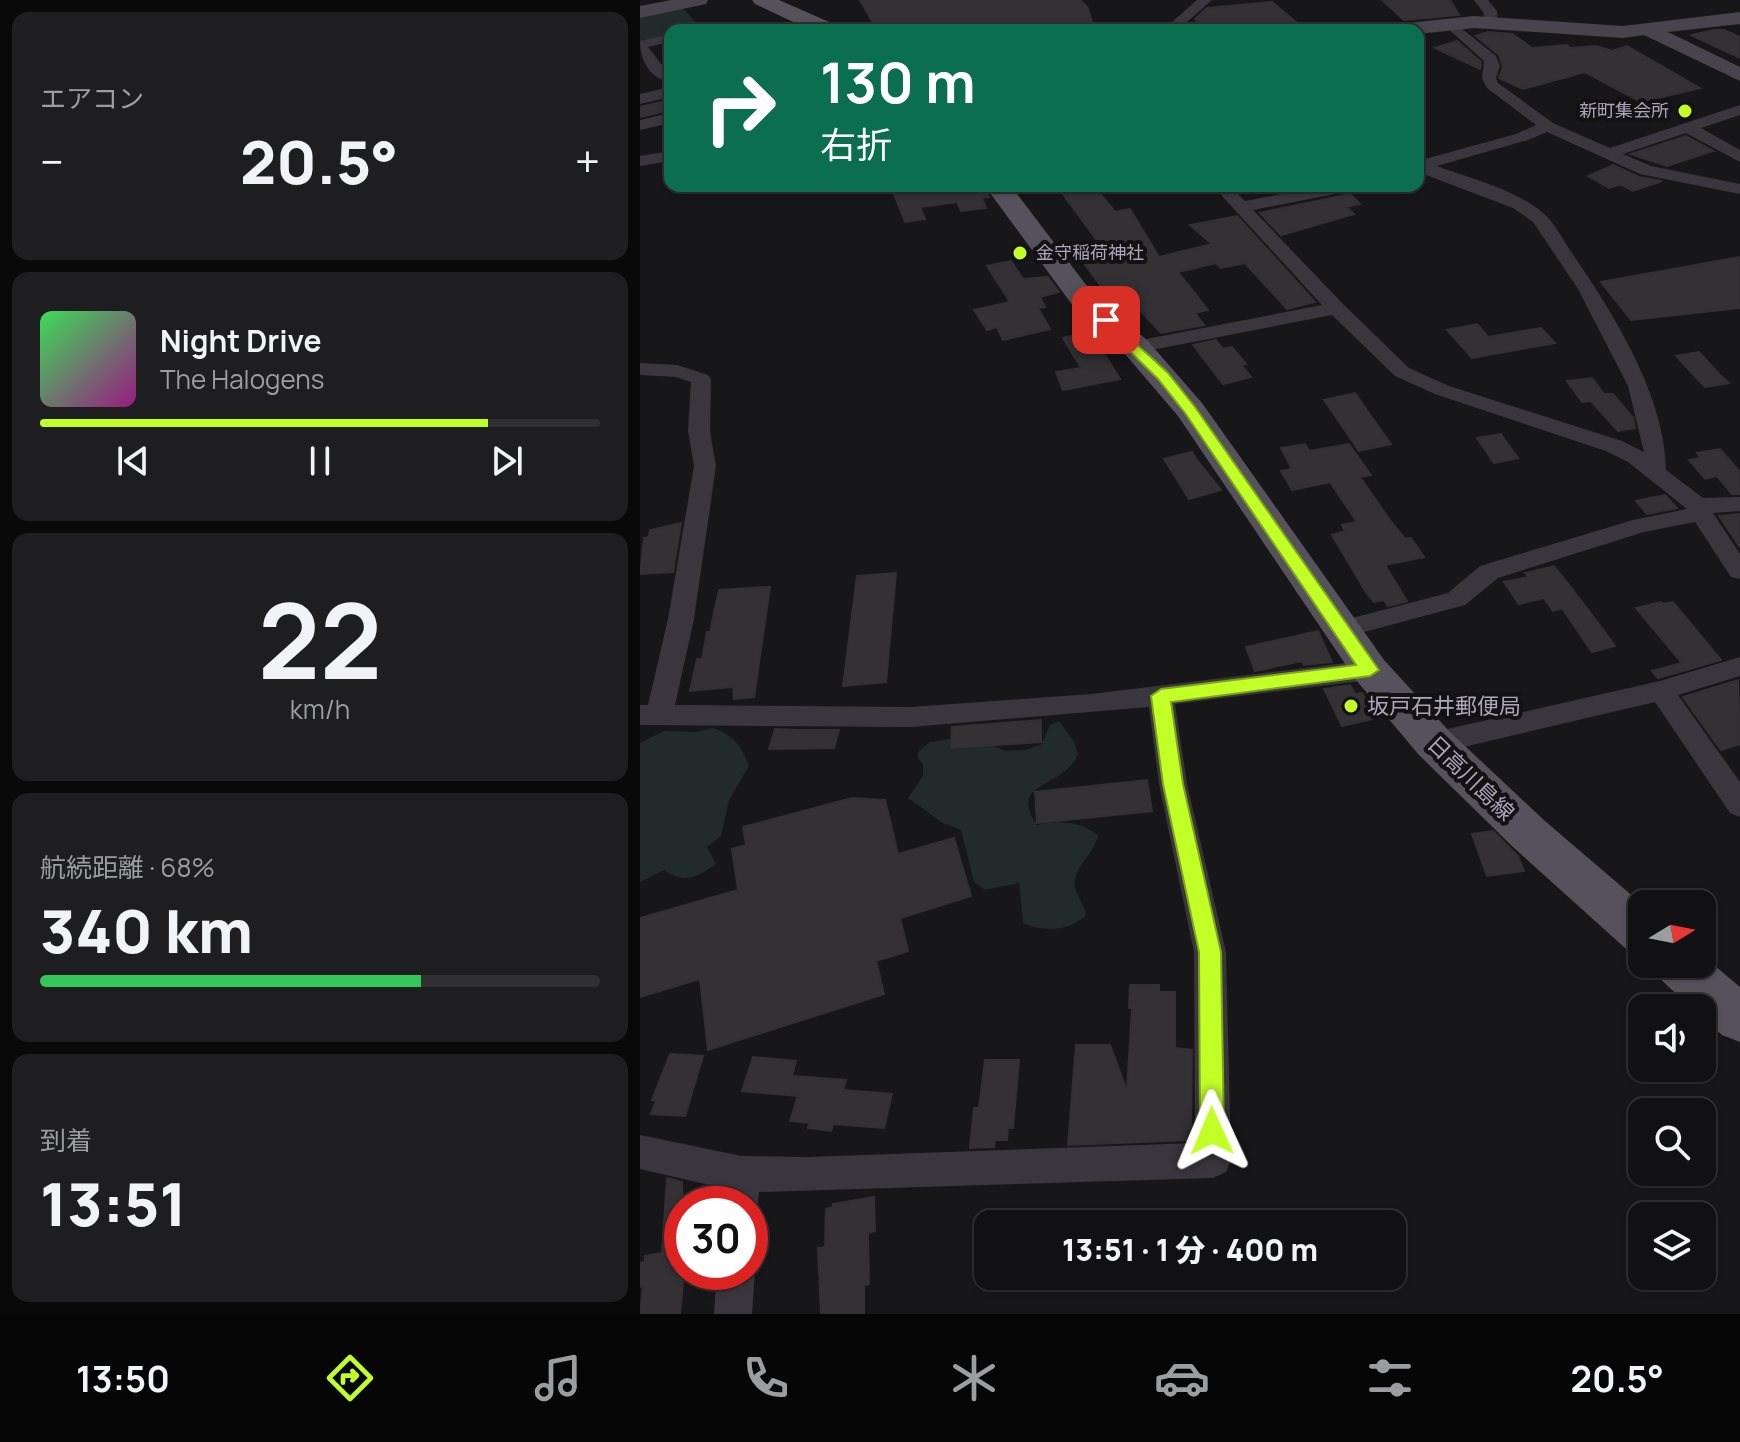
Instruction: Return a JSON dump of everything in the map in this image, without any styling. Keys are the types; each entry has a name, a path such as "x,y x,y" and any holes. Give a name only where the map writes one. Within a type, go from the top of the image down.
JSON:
{"main road":[{"path":"762,0 815,24"},
{"name":"日高川島線","path":"1002,192 1083,300 1136,347 1190,410 1370,670 1434,743 1529,834 1628,921"},
{"path":"1693,978 1740,1019"}],"street":[{"path":"1177,24 1205,0"},
{"path":"1481,0 1490,11 1493,23"},
{"path":"640,12 684,1"},
{"path":"1424,26 1493,23 1595,32 1648,30 1740,18"},
{"path":"1450,23 1491,59 1493,66 1489,78 1492,85 1547,126 1646,170 1740,189"},
{"path":"1648,30 1740,75"},
{"path":"664,40 640,46 664,73"},
{"path":"640,80 664,75"},
{"path":"640,99 664,93"},
{"path":"1607,154 1740,110"},
{"path":"640,125 664,119"},
{"path":"1424,165 1446,156 1522,137 1547,126"},
{"path":"1687,127 1740,157"},
{"path":"640,161 664,157"},
{"path":"1424,167 1519,204 1539,218 1587,289 1638,386 1655,453 1655,471"},
{"path":"1227,192 1390,362 1417,380 1614,446 1655,471 1699,510 1740,571"},
{"path":"1242,207 1319,192"},
{"path":"1136,347 1336,308"},
{"path":"640,369 677,371 701,379 699,431 705,466 681,619 650,714 911,717 1161,696 1370,670"},
{"path":"1342,629 1456,599 1489,572 1641,525 1699,510 1740,504"},
{"path":"1434,743 1661,691 1740,666"},
{"path":"1661,691 1740,805"},
{"path":"755,1186 808,1175 1213,1160 1210,952 1173,784 1161,696"},
{"path":"640,1152 733,1186"},
{"path":"733,1314 735,1290"}],"shaded area":[{"path":"683,8 697,24 664,24 664,37 640,42 640,16"},
{"path":"1059,721 1074,742 1078,754 1061,774 1033,793 1028,800 1029,811 1037,825 1069,823 1098,835 1075,880 1075,889 1086,915 1072,925 1048,929 1023,923 1019,883 985,890 974,882 961,830 943,823 908,798 923,776 923,764 918,752 930,742 950,739 970,745 990,745 1006,751 1025,750 1042,744 1050,725"},
{"path":"713,728 736,742 749,766 729,800 721,836 707,847 716,864 691,878 671,875 664,870 640,882 640,743 664,731 697,732"}],"building":[{"path":"860,0 1080,0 1088,8 1092,24 1012,22 874,24"},
{"path":"1382,0 1450,0 1459,15 1404,20"},
{"path":"1272,2 1298,24 1198,24 1195,19 1207,8"},
{"path":"1724,30 1740,37 1740,58 1691,35"},
{"path":"1488,32 1512,34 1532,48 1596,46 1612,51 1627,46 1700,88 1641,102 1585,72 1523,89 1499,78 1503,67 1499,55 1476,36"},
{"path":"1457,41 1481,62 1480,69 1435,48"},
{"path":"664,101 664,111 640,117 640,107"},
{"path":"1686,136 1713,151 1667,166 1631,154"},
{"path":"1613,165 1639,177 1662,181 1633,191 1620,184 1609,188 1588,176"},
{"path":"893,192 986,192 989,197 982,198 986,208 961,211 957,202 920,207 925,219 905,222"},
{"path":"1061,192 1099,192 1115,212 1130,209 1159,257 1212,244 1190,225 1237,216 1315,302 1287,309 1245,263 1221,268 1216,263 1178,272 1208,310 1195,313 1204,325 1161,333 1138,308 1120,312 1083,262 1093,260 1086,249 1101,246"},
{"path":"1350,194 1360,204 1346,207 1354,214 1281,235 1260,213"},
{"path":"1740,257 1740,308 1631,320 1601,282"},
{"path":"1011,261 1023,279 1048,277 1059,292 1040,297 1045,307 1038,308 1050,329 1003,340 997,327 987,330 974,310 1010,302 987,266"},
{"path":"1477,324 1488,337 1541,328 1555,343 1472,358 1447,330"},
{"path":"1091,332 1120,379 1063,390 1056,372 1081,368 1063,338"},
{"path":"1216,340 1223,349 1232,347 1246,364 1241,365 1251,377 1223,384 1193,345"},
{"path":"1699,352 1729,383 1705,387 1676,356"},
{"path":"1592,378 1604,394 1613,394 1633,418 1635,428 1618,431 1591,401 1582,402 1567,381"},
{"path":"1355,393 1391,444 1359,451 1324,400"},
{"path":"1501,434 1518,458 1494,463 1477,438"},
{"path":"1305,444 1309,451 1349,444 1371,475 1360,477 1405,539 1411,538 1424,557 1385,565 1407,601 1388,606 1384,600 1374,602 1367,594 1332,535 1345,531 1342,525 1357,522 1330,482 1292,490 1281,471 1292,469 1281,448"},
{"path":"1720,449 1740,472 1740,494 1732,494 1717,476 1705,479 1689,460 1701,458 1697,453"},
{"path":"1192,452 1221,490 1189,499 1164,459"},
{"path":"1665,495 1677,508 1647,514 1636,501"},
{"path":"1740,514 1740,547 1719,516"},
{"path":"681,523 673,572 640,574 644,538 649,537 650,530"},
{"path":"1554,566 1615,646 1592,652 1562,608 1553,611 1544,598 1519,604 1504,582 1528,577 1525,573"},
{"path":"896,573 886,682 843,686 857,576"},
{"path":"770,587 754,697 734,699 733,687 690,691 697,659 702,659 707,632 710,632 719,590"},
{"path":"1673,602 1721,660 1658,678 1652,671 1682,663 1636,608"},
{"path":"1318,631 1332,662 1304,665 1302,661 1255,671 1246,647"},
{"path":"1738,680 1740,744 1721,750 1683,697"},
{"name":"坂戸石井郵便局","path":"1350,685 1355,694 1362,693 1376,718 1342,726 1324,689"},
{"path":"1041,720 1041,742 951,748 952,727"},
{"path":"775,729 839,730 834,748 769,749"},
{"path":"1147,780 1152,811 1037,823 1035,792"},
{"path":"852,798 885,800 898,854 954,838 971,896 900,918 908,951 876,961 884,994 708,1050 700,979 640,997 640,918 738,890 732,849 746,845 743,827"},
{"path":"1493,831 1518,856 1524,871 1487,876 1472,834"},
{"path":"1130,985 1159,985 1159,992 1175,992 1175,1048 1192,1050 1191,1140 1068,1145 1076,1045 1110,1045 1127,1091 1132,1008 1129,1008"},
{"path":"670,1054 703,1056 685,1116 651,1114 656,1101 652,1100"},
{"path":"753,1057 796,1061 792,1076 846,1080 843,1090 892,1094 884,1128 833,1124 831,1131 808,1128 810,1123 790,1121 798,1096 742,1091"},
{"path":"985,1060 1019,1060 1013,1128 1008,1128 1007,1140 995,1140 994,1147 970,1148 974,1108 979,1108"},
{"path":"667,1178 682,1182 682,1186 666,1186"},
{"path":"874,1197 875,1231 868,1233 869,1284 864,1285 864,1314 821,1314 818,1248 825,1247 826,1209 833,1207 833,1204"},
{"path":"664,1223 664,1290 682,1290 680,1314 640,1314 643,1286 640,1287 640,1263 645,1262 645,1256 662,1253"}],"place":[{"name":"新町集会所","path":"1685,111"},
{"name":"金守稲荷神社","path":"1020,253"},
{"name":"坂戸石井郵便局","path":"1351,706"}],"route":[{"path":"1106,320 1136,347 1190,410 1370,670 1161,696 1173,784 1210,952 1212,1131"}]}
